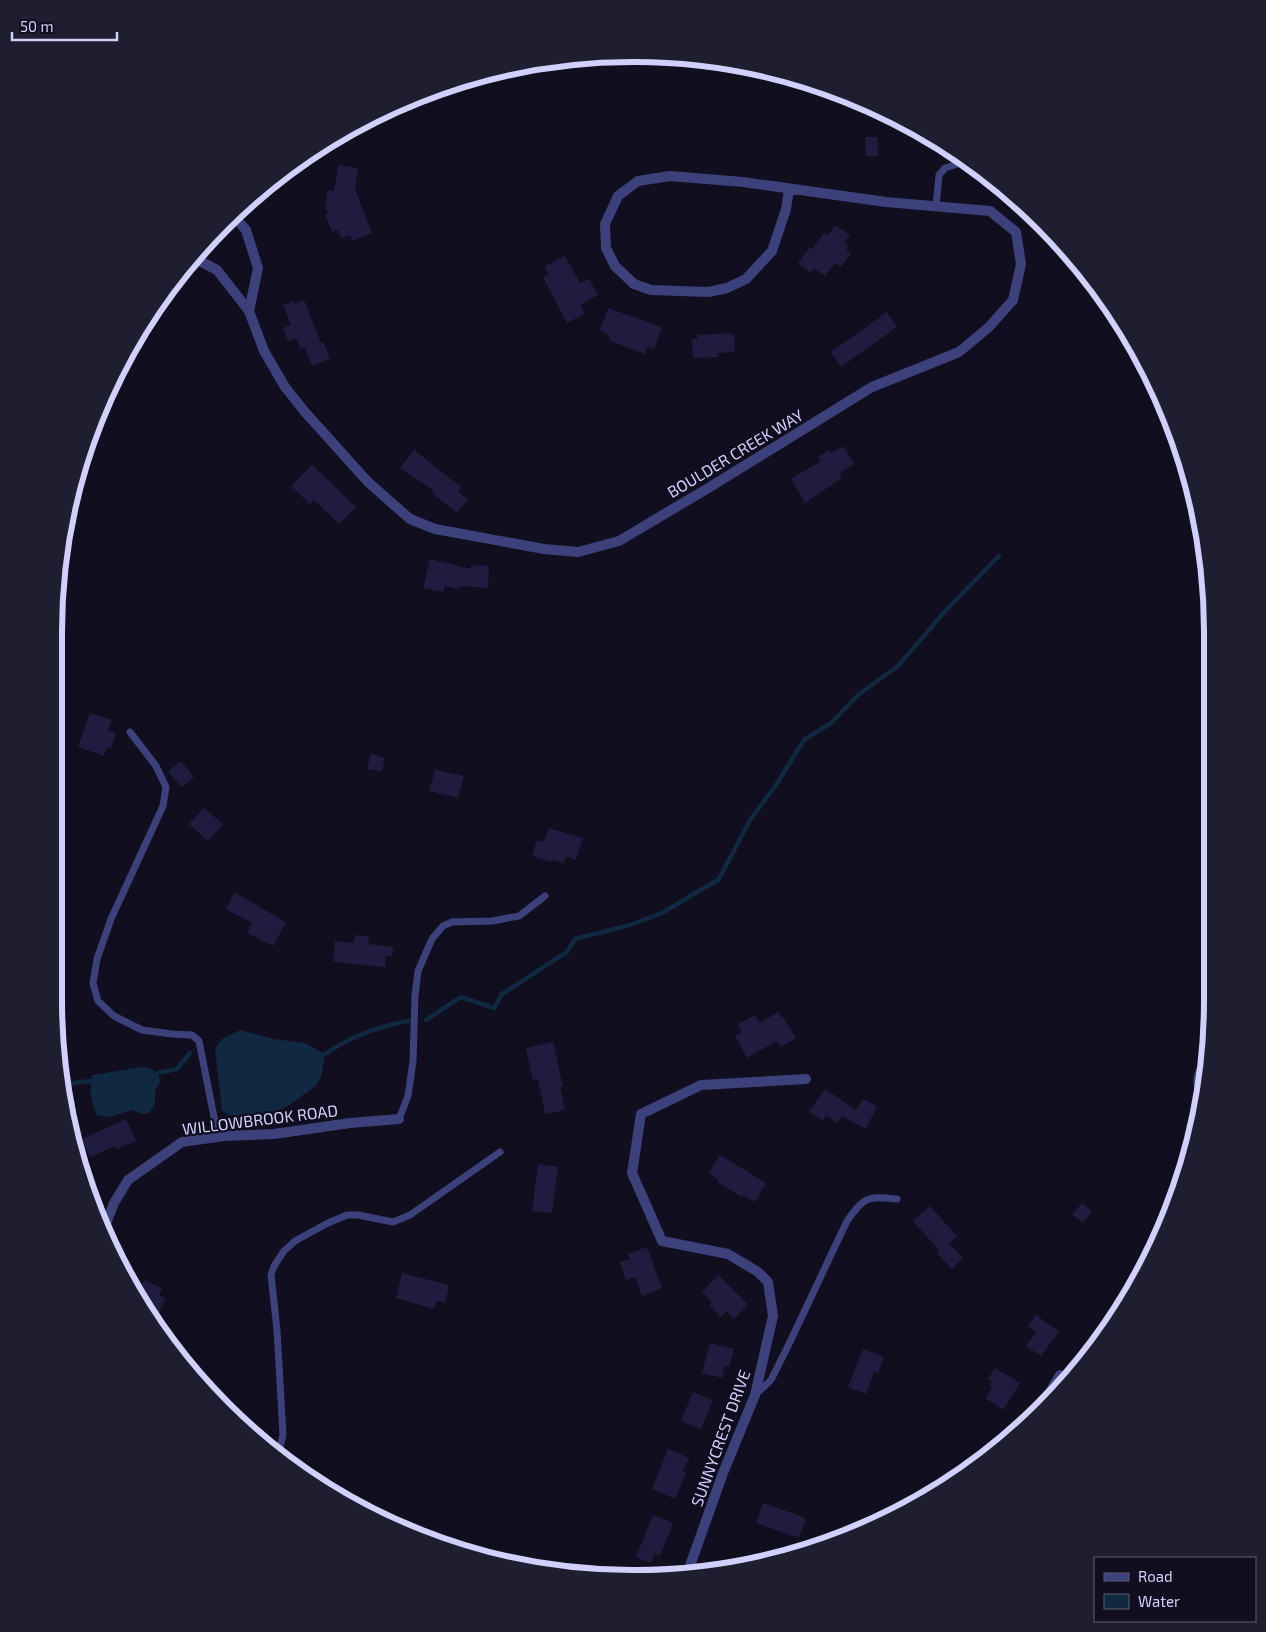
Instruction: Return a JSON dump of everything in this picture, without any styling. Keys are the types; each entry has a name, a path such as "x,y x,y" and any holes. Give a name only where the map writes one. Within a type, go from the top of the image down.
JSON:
{"street":[{"name":"BOULDER CREEK WAY","path":"249,311 264,351 285,386 368,482 410,519 435,529 544,549 578,552 619,541 872,387 959,352 989,327 1013,300 1021,264 1016,232 990,211 886,202 789,188 743,182 670,176 638,181 618,196 605,224 606,248 616,266 634,284 651,290 708,292 727,288 746,279 772,251 786,209 789,188"},
{"path":"239,222 246,230 258,268 249,311"},
{"path":"200,261 217,270 249,311"},
{"name":"SUNNYCREST DRIVE","path":"690,1566 723,1474 755,1395 773,1316 768,1282 758,1272 728,1254 662,1241 632,1173 641,1114 701,1086 806,1080"},
{"name":"WILLOWBROOK ROAD","path":"107,1220 114,1203 128,1180 178,1144 218,1137 274,1134 350,1123 399,1119"},
{"path":"1057,1380 1060,1375"}],"lane":[{"path":"936,206 939,174 945,168 957,164"},
{"path":"130,732 156,766 166,787 163,806 111,920 97,959 93,983 98,1001 114,1016 142,1030 192,1035 199,1041 218,1137"},
{"path":"399,1119 408,1096 418,971 432,939 443,926 452,922 492,921 519,916 545,896"},
{"path":"280,1447 283,1435 277,1330 271,1275 274,1266 284,1251 295,1241 347,1215 358,1215 393,1222 410,1215 500,1152"},
{"path":"755,1395 771,1380 847,1220 860,1203 866,1200 874,1198 898,1199"}],"water":[{"path":"240,1030 274,1039 305,1043 325,1054 318,1083 286,1107 265,1116 244,1118 222,1111 215,1049 222,1039"},
{"path":"142,1067 158,1073 160,1082 155,1091 155,1104 149,1113 141,1114 132,1110 110,1117 97,1115 91,1095 91,1079 93,1075"}],"building":[{"path":"865,137 877,137 878,156 866,156"},
{"path":"338,165 358,168 355,190 372,233 352,241 350,235 341,238 338,230 332,232 325,214 328,213 325,206 328,190 334,191"},
{"path":"835,225 850,235 844,243 849,246 846,250 851,253 841,267 835,263 825,276 814,268 811,273 798,263 810,247 812,249 824,233 828,235"},
{"path":"565,256 580,283 589,279 598,295 580,305 584,314 567,323 543,277 549,274 545,266"},
{"path":"304,300 321,343 323,342 330,359 312,366 305,347 300,349 296,338 288,341 283,328 291,325 283,305 294,301 295,304"},
{"path":"608,308 662,327 654,349 648,346 645,354 610,341 608,334 600,331"},
{"path":"887,312 897,327 841,367 831,352"},
{"path":"734,334 735,352 718,353 718,357 693,358 692,339 697,339 697,335"},
{"path":"843,446 854,464 839,473 842,478 805,503 791,479 821,461 818,457 829,450 830,454"},
{"path":"414,450 461,487 458,492 468,499 457,513 432,493 434,491 400,468"},
{"path":"312,465 356,507 339,524 314,500 310,504 291,486"},
{"path":"430,559 471,569 471,565 489,566 488,588 459,586 459,589 445,586 443,592 423,588"},
{"path":"90,713 112,720 108,730 116,733 111,748 107,747 104,756 78,747"},
{"path":"371,754 385,758 382,772 367,769"},
{"path":"181,761 194,777 181,787 168,771"},
{"path":"435,770 464,776 458,798 429,791"},
{"path":"204,808 223,824 208,841 189,824"},
{"path":"549,828 583,838 576,860 566,856 563,863 552,860 551,862 532,856 537,840 544,842"},
{"path":"234,892 286,922 273,946 247,933 252,923 226,909"},
{"path":"355,935 369,936 368,944 394,947 392,957 386,956 385,967 333,962 335,941 354,943"},
{"path":"778,1012 796,1038 781,1047 777,1041 747,1058 735,1036 742,1032 738,1024 755,1015 760,1023"},
{"path":"553,1042 563,1086 560,1087 565,1110 545,1114 538,1079 533,1080 526,1048"},
{"path":"825,1089 856,1110 863,1099 877,1106 866,1129 842,1116 837,1123 826,1115 823,1121 809,1112"},
{"path":"126,1119 136,1141 116,1149 115,1146 90,1157 82,1139"},
{"path":"720,1155 766,1183 755,1202 743,1195 742,1197 717,1182 719,1180 709,1173"},
{"path":"538,1164 558,1167 552,1213 532,1211"},
{"path":"1082,1203 1092,1211 1083,1223 1072,1214"},
{"path":"930,1206 957,1236 949,1243 963,1258 952,1269 937,1253 939,1250 913,1221"},
{"path":"647,1247 662,1288 642,1296 635,1277 626,1280 620,1262 630,1259 628,1254"},
{"path":"402,1273 449,1285 445,1303 437,1301 434,1309 396,1298"},
{"path":"718,1275 748,1304 734,1319 727,1311 721,1317 709,1305 712,1302 702,1292"},
{"path":"144,1280 162,1288 159,1296 165,1298 158,1315 141,1287"},
{"path":"1036,1315 1059,1332 1041,1356 1026,1346 1036,1332 1028,1326"},
{"path":"710,1343 734,1349 729,1367 725,1365 722,1378 702,1373"},
{"path":"863,1349 884,1357 878,1374 874,1372 866,1394 848,1387"},
{"path":"995,1368 1020,1383 1003,1410 985,1398 992,1388 989,1386 992,1381 988,1379"},
{"path":"693,1392 713,1400 701,1429 681,1421"},
{"path":"668,1449 689,1458 683,1471 686,1473 675,1499 652,1489"},
{"path":"763,1503 806,1518 799,1538 756,1523"},
{"path":"653,1515 673,1523 660,1556 655,1554 651,1563 636,1557"}],"waterway":[{"path":"426,1020 461,997 494,1008 502,994 567,952 575,939 627,926 662,913 719,879 750,820 776,785 804,740 831,723 858,695 898,666 947,609 999,556"},
{"path":"325,1054 365,1033 408,1021"},
{"path":"158,1073 177,1069 190,1053"},
{"path":"69,1084 91,1081"}]}
